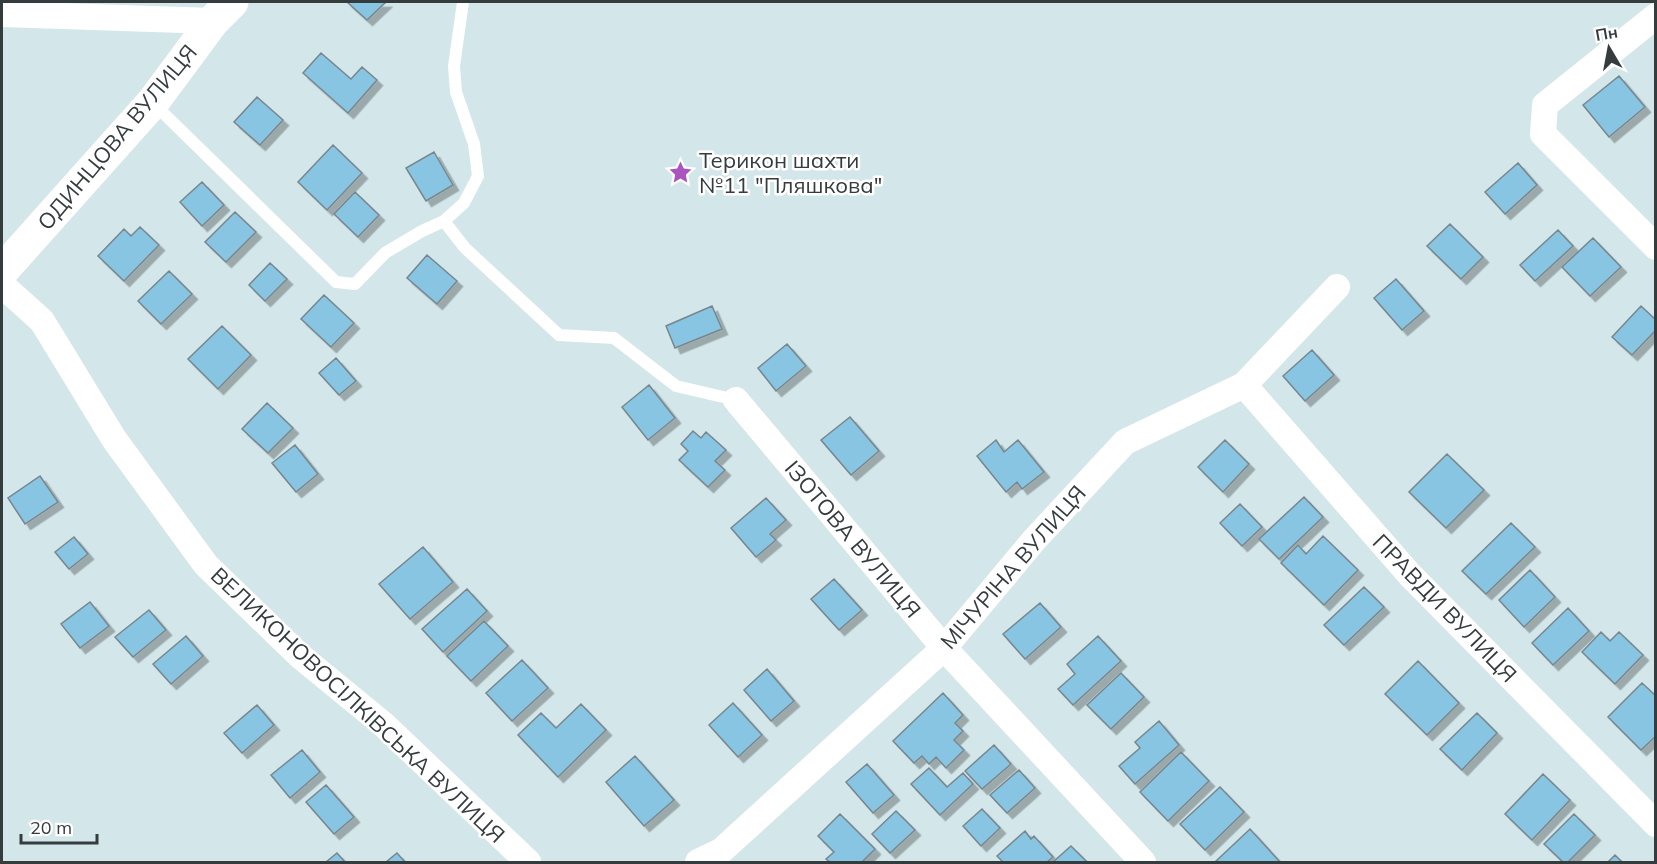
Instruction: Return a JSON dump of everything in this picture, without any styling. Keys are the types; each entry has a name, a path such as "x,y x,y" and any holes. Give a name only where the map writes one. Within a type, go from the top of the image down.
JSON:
{"main road":[{"name":"ОДИНЦОВА ВУЛИЦЯ","path":"2,271 153,102 223,11"}],"street":[{"path":"2,14 223,11"},
{"path":"1656,16 1545,105 1543,134 1656,247"},
{"name":"ВЕЛИКОНОВОСІЛКІВСЬКА ВУЛИЦЯ","path":"2,285 42,321 114,440 206,565 300,656 383,724 528,862"},
{"name":"МІЧУРІНА ВУЛИЦЯ","path":"698,862 721,851 944,648 1035,538 1125,442 1244,385 1337,287"},
{"name":"ПРАВДИ ВУЛИЦЯ","path":"1244,385 1410,575 1656,824"},
{"name":"ІЗОТОВА ВУЛИЦЯ","path":"736,400 944,648 1143,862"}],"lane":[{"path":"153,102 336,282 355,284 384,253 422,231 444,222 464,203 478,176 474,144 456,92 454,66 463,2"},
{"path":"444,222 465,248 559,335 614,338 676,386 736,400"}],"building":[{"path":"347,2 386,2 367,20"},
{"path":"321,53 351,79 362,67 377,80 348,113 303,73"},
{"path":"1619,76 1645,107 1609,137 1583,105"},
{"path":"257,97 283,120 260,145 234,122"},
{"path":"333,145 362,173 327,210 298,182"},
{"path":"434,152 453,185 426,201 406,168"},
{"path":"1518,163 1537,185 1505,214 1485,192"},
{"path":"202,182 224,205 202,226 180,202"},
{"path":"355,192 379,215 358,237 334,214"},
{"path":"235,212 256,232 226,262 205,242"},
{"path":"1450,224 1483,257 1461,279 1427,246"},
{"path":"140,227 159,245 124,281 98,256 124,229 131,236"},
{"path":"1558,230 1573,246 1535,281 1520,265"},
{"path":"1593,238 1621,267 1590,296 1562,267"},
{"path":"427,255 457,281 437,304 407,278"},
{"path":"270,263 287,279 265,301 249,285"},
{"path":"169,271 192,294 161,324 138,301"},
{"path":"1396,279 1424,311 1402,330 1374,298"},
{"path":"324,295 354,323 331,347 301,319"},
{"path":"712,306 722,329 675,348 666,326"},
{"path":"1641,306 1656,320 1656,330 1632,355 1612,337"},
{"path":"222,326 251,355 218,389 188,359"},
{"path":"787,344 806,366 776,391 758,368"},
{"path":"1312,350 1334,375 1305,401 1283,376"},
{"path":"336,358 356,381 339,395 319,373"},
{"path":"649,385 675,418 648,440 622,407"},
{"path":"267,403 293,428 268,453 242,429"},
{"path":"850,417 879,451 851,475 821,440"},
{"path":"693,431 701,438 706,432 726,450 715,461 725,470 708,487 679,460 688,451 681,444"},
{"path":"996,440 1004,452 1018,440 1044,472 1022,489 1017,482 1006,492 977,456"},
{"path":"1225,440 1249,464 1223,492 1198,467"},
{"path":"295,445 318,474 296,492 272,463"},
{"path":"1447,454 1484,490 1446,528 1409,492"},
{"path":"40,476 58,502 25,524 8,498"},
{"path":"1304,497 1323,517 1279,559 1259,539"},
{"path":"766,498 786,520 770,534 776,540 756,557 731,528"},
{"path":"1240,504 1262,527 1242,546 1220,523"},
{"path":"1511,523 1535,547 1486,594 1462,571"},
{"path":"1323,536 1358,570 1324,605 1281,563 1298,545 1306,554"},
{"path":"74,537 88,554 69,569 55,552"},
{"path":"423,547 453,582 410,619 379,584"},
{"path":"1530,570 1555,597 1524,627 1499,600"},
{"path":"834,579 862,610 839,630 811,599"},
{"path":"1364,587 1384,607 1344,645 1324,625"},
{"path":"467,589 487,611 443,652 422,629"},
{"path":"90,602 109,626 80,648 61,624"},
{"path":"1040,603 1061,627 1025,659 1003,634"},
{"path":"1568,608 1589,631 1553,665 1532,643"},
{"path":"149,610 166,630 133,657 115,637"},
{"path":"484,621 508,646 471,681 447,656"},
{"path":"1601,632 1610,641 1619,632 1643,655 1615,684 1582,652"},
{"path":"186,636 203,656 171,684 153,664"},
{"path":"1098,636 1121,661 1073,705 1058,689 1075,674 1067,664"},
{"path":"522,660 548,688 512,721 486,693"},
{"path":"1418,661 1459,703 1427,735 1385,694"},
{"path":"767,669 794,701 771,721 744,690"},
{"path":"1121,673 1144,697 1111,729 1087,705"},
{"path":"1642,683 1656,696 1656,736 1641,750 1608,717"},
{"path":"943,693 963,715 955,723 963,731 954,740 964,750 946,768 936,757 929,764 922,756 914,763 893,741"},
{"path":"733,703 762,735 738,757 709,725"},
{"path":"581,704 606,730 558,777 518,735 541,713 556,728"},
{"path":"257,705 274,725 242,753 224,733"},
{"path":"1477,713 1497,733 1462,770 1440,749"},
{"path":"1159,721 1179,745 1135,784 1119,766 1140,748 1135,742"},
{"path":"994,745 1011,764 982,789 965,771"},
{"path":"302,750 320,772 290,798 271,775"},
{"path":"1181,752 1209,781 1168,821 1140,792"},
{"path":"635,756 674,800 644,826 606,782"},
{"path":"867,764 894,795 873,813 846,782"},
{"path":"929,768 947,787 963,773 973,784 940,815 911,784"},
{"path":"1019,770 1035,788 1007,813 990,795"},
{"path":"1543,774 1570,800 1532,840 1505,814"},
{"path":"326,785 354,817 334,834 306,802"},
{"path":"1220,787 1244,812 1205,850 1180,824"},
{"path":"982,809 1000,828 981,846 963,826"},
{"path":"896,811 915,830 890,853 872,834"},
{"path":"840,814 875,849 862,862 830,862 826,859 834,852 818,836"},
{"path":"1574,814 1595,835 1568,862 1563,862 1544,844"},
{"path":"1250,829 1280,862 1215,862"},
{"path":"1025,831 1031,839 1034,836 1053,857 1047,862 1003,862 997,856"},
{"path":"1071,846 1087,862 1053,862"},
{"path":"337,853 345,862 326,862"},
{"path":"397,853 405,862 386,862"},
{"path":"1615,855 1622,862 1608,862"}],"place":[{"name":"Терикон шахти №11 \"Пляшкова\"","path":"681,173"}]}
